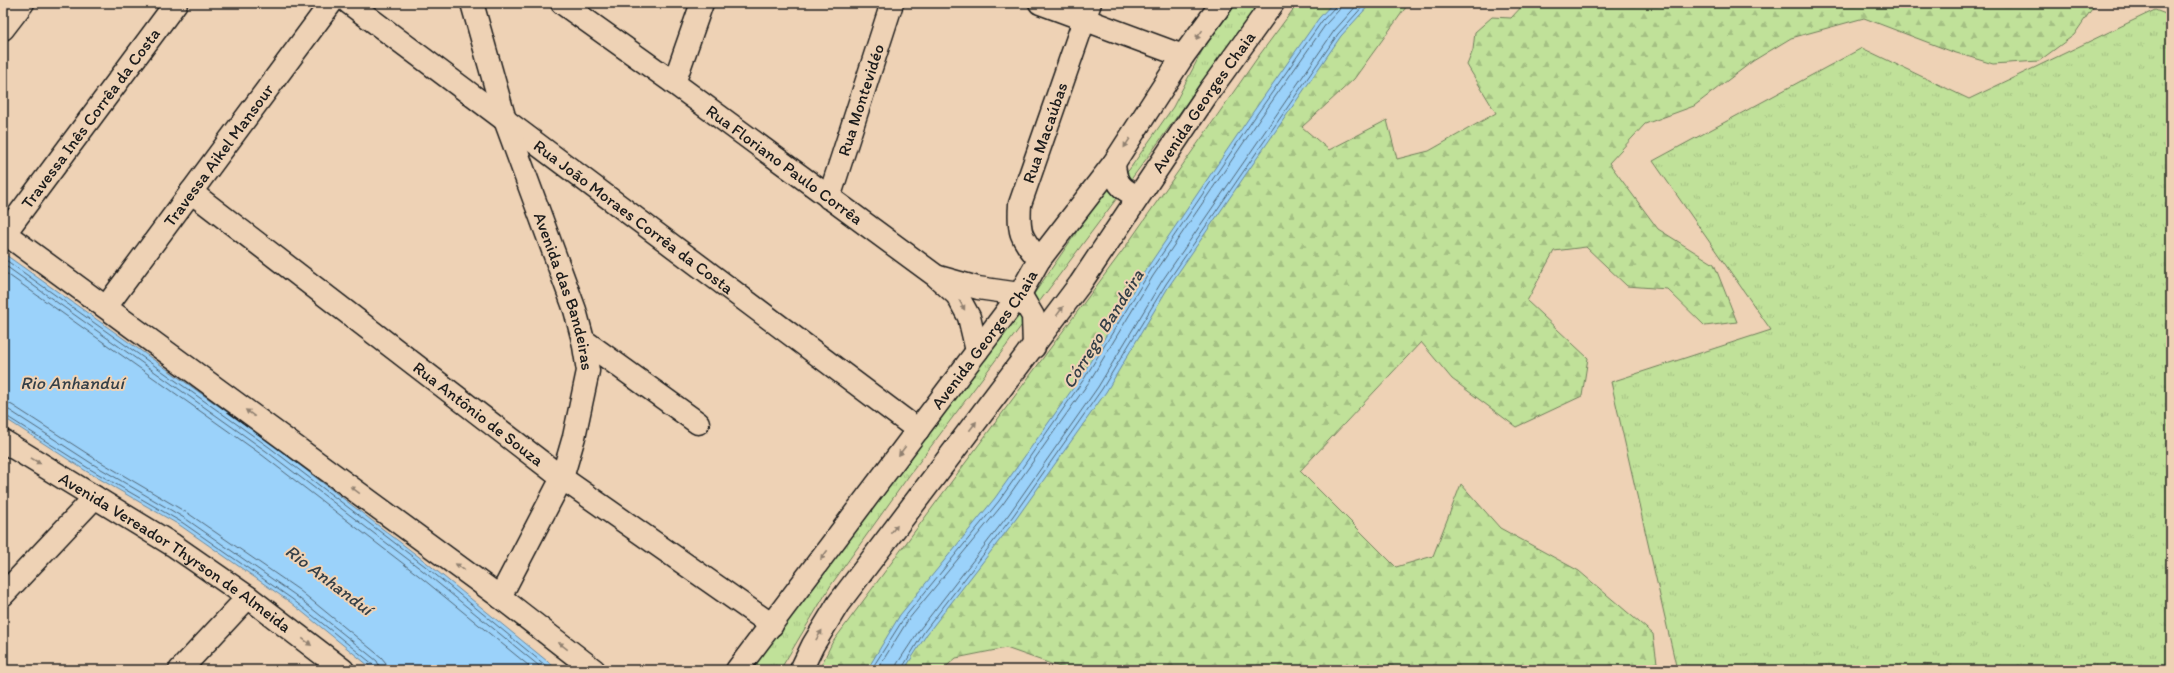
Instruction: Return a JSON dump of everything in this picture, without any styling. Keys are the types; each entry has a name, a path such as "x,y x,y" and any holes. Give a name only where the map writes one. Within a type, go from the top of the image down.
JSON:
{"street":[{"path":"3,29 23,3"},
{"name":"Travessa Inês Corrêa da Costa","path":"4,232 176,3"},
{"name":"Travessa Aikel Mansour","path":"106,307 331,3"},
{"name":"Rua João Moraes Corrêa da Costa","path":"349,3 918,430"},
{"name":"Avenida das Bandeiras","path":"472,3 505,120 575,310 584,340 588,371 574,437 562,478 500,597"},
{"name":"Rua Floriano Paulo Corrêa","path":"562,3 674,83 936,276 957,295 969,317 977,351"},
{"path":"674,83 702,3"},
{"name":"Rua Montevidéo","path":"829,198 892,3"},
{"path":"1040,3 1087,11 1183,56"},
{"name":"Avenida Georges Chaia","path":"737,670 1020,294 1039,260 1114,163 1183,56 1222,3"},
{"name":"Avenida Georges Chaia","path":"801,670 813,645 847,592 1034,347 1080,284 1138,196 1274,3"},
{"name":"Rua Macaúbas","path":"1039,260 1022,239 1018,226 1020,204 1087,11"},
{"path":"1114,163 1114,177 1120,187 1138,196"},
{"name":"Rua Antônio de Souza","path":"191,192 562,478 772,625"},
{"path":"4,232 500,597 594,670"},
{"path":"936,276 978,288 1020,294 1033,316 1034,347"},
{"path":"584,340 698,423"},
{"name":"Avenida Vereador Thyrson de Almeida","path":"3,441 173,545 248,596 343,670"},
{"path":"3,595 95,497"},
{"path":"180,670 248,596"}],"green space":[{"path":"1237,3 1259,3 1147,158 908,477 831,585 780,670 750,670 1036,291 1102,195 1129,170 1173,107 1203,49"},
{"path":"1298,3 1409,3 1354,79 1302,127 1329,150 1387,120 1397,159 1429,151 1496,113 1467,65 1473,50 1475,32 1492,17 1511,18 1525,3 2096,3 2074,35 2039,61 1993,64 1953,52 1864,18 1791,38 1753,61 1694,106 1645,124 1609,163 1658,229 1714,264 1737,322 1705,326 1667,289 1627,286 1586,247 1554,251 1527,301 1588,358 1582,396 1516,427 1452,379 1421,342 1300,471 1396,567 1433,556 1461,484 1500,528 1579,571 1653,634 1658,670 1068,670 1006,648 956,658 942,670 819,670 832,643 1126,246 1258,57"},
{"path":"2155,10 2171,16 2171,670 1677,670 1611,382 1771,330 1653,161 1862,48 1969,99"}],"water":[{"name":"Córrego Bandeira","path":"1333,3 1371,3 1341,36 1169,286 1106,392 1016,519 927,634 904,670 867,670 900,615 995,498 1081,377 1145,271 1253,112 1319,18"},
{"name":"Rio Anhanduí","path":"3,253 271,443 427,563 558,670 374,670 290,602 181,526 86,471 3,417"}]}
